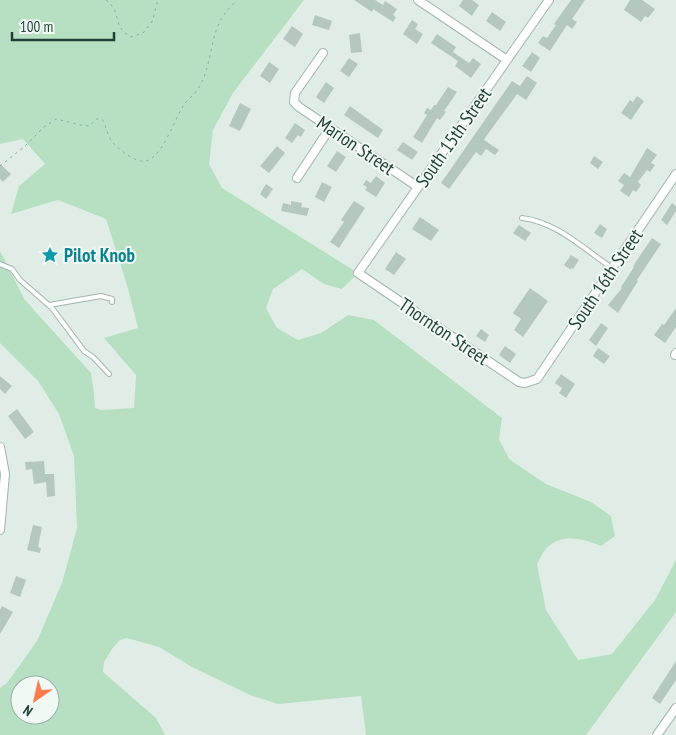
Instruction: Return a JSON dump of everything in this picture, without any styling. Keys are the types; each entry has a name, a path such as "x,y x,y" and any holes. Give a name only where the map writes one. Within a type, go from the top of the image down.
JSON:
{"street":[{"path":"418,0 507,60"},
{"name":"South 15th Street","path":"358,273 549,0"},
{"name":"Marion Street","path":"323,53 295,93 294,102 299,108 418,186"},
{"path":"297,178 330,128"},
{"name":"South 16th Street","path":"532,382 537,379 676,174"},
{"name":"Thornton Street","path":"358,273 519,382 532,382"},
{"path":"0,447 5,474 0,530"},
{"path":"657,735 676,708"}],"lane":[{"path":"522,218 535,219 551,226 612,268"},
{"path":"0,264 12,268 20,280 49,305 65,323 84,351 94,357 109,374"},
{"path":"49,305 101,296 112,300 112,302"}],"path":[{"path":"106,0 114,6 118,26 122,32 130,37 143,34 152,22 158,0"},
{"path":"0,166 24,147 44,127 56,119 81,126 89,126 96,120 102,119 111,140 128,155 146,162 155,156 183,106 199,88 207,68 217,27 226,12 237,0"}],"green space":[{"path":"0,0 304,0 233,93 213,130 209,164 222,188 358,273 342,289 324,284 302,269 273,289 266,308 277,328 298,340 321,333 348,315 374,320 502,418 499,439 509,459 546,484 591,502 611,516 615,536 601,546 588,541 560,540 546,549 537,564 546,610 578,660 612,654 655,600 676,560 676,612 586,735 366,735 361,696 278,704 250,695 192,667 159,647 127,638 120,640 112,649 104,662 103,672 156,718 165,735 0,735 0,688 10,679 10,725 60,725 60,675 13,675 37,641 62,583 77,528 74,456 59,414 38,381 0,343 0,251 25,300 91,373 95,408 102,410 134,408 136,375 104,338 138,328 127,285 106,219 58,200 11,214 19,186 45,164 23,139 0,144"}],"building":[{"path":"354,0 375,0 383,5 385,1 397,9 393,15 396,17 393,22 373,9 372,12"},
{"path":"463,0 472,0 479,5 472,16 459,6"},
{"path":"571,0 585,0 572,19 577,22 572,29 567,25 550,51 538,43 543,36 547,38 556,25 554,24"},
{"path":"630,0 642,0 655,9 648,18 645,16 641,22 624,10"},
{"path":"492,12 506,22 500,31 486,21"},
{"path":"315,15 332,21 329,30 312,25"},
{"path":"412,20 418,24 415,29 423,34 417,44 403,34"},
{"path":"292,26 303,34 295,47 283,39"},
{"path":"360,33 362,52 351,53 349,35"},
{"path":"437,34 456,47 453,52 469,63 473,58 481,64 471,78 455,66 458,61 431,43"},
{"path":"532,52 540,58 531,72 522,66"},
{"path":"349,58 358,64 349,77 340,71"},
{"path":"269,62 279,69 270,83 260,76"},
{"path":"527,76 537,83 526,100 517,94 484,140 499,150 495,155 486,149 481,156 476,152 449,189 441,183 512,81 520,86"},
{"path":"326,82 334,88 324,103 316,97"},
{"path":"448,87 457,92 444,111 446,112 440,120 437,118 422,143 413,137 427,115 424,113 427,108 431,110 436,105"},
{"path":"637,96 644,101 631,120 621,113 630,100 633,102"},
{"path":"240,103 251,109 240,131 229,126"},
{"path":"350,106 383,130 378,138 344,115"},
{"path":"295,123 305,130 301,137 298,135 292,143 285,138"},
{"path":"403,142 418,152 412,160 397,150"},
{"path":"277,146 285,153 269,173 260,166"},
{"path":"647,148 657,155 651,163 655,165 650,172 647,170 638,182 641,185 636,192 633,190 629,197 620,191 624,185 618,181 624,173 630,177"},
{"path":"337,151 346,157 336,172 327,166"},
{"path":"594,156 603,162 598,169 590,163"},
{"path":"0,164 11,174 3,182 0,179"},
{"path":"376,176 385,183 376,197 365,190 367,187 363,185 366,180 371,183"},
{"path":"322,182 332,187 324,202 315,197"},
{"path":"266,184 273,189 266,199 260,194"},
{"path":"291,201 302,203 301,207 309,208 307,216 281,211 283,203 291,205"},
{"path":"354,201 365,208 339,248 330,242 344,222 341,220"},
{"path":"672,203 676,206 676,211 667,225 661,220"},
{"path":"420,217 439,230 431,241 412,229"},
{"path":"600,224 607,229 602,238 594,233"},
{"path":"519,225 531,233 525,241 513,233"},
{"path":"652,238 661,244 618,313 608,305 622,288 633,266"},
{"path":"396,252 406,259 394,275 385,269"},
{"path":"571,255 579,260 571,270 564,265"},
{"path":"530,288 548,301 523,337 514,330 521,319 513,313"},
{"path":"676,308 676,327 665,343 654,335"},
{"path":"601,323 608,328 596,346 589,340"},
{"path":"481,329 489,335 485,342 476,336"},
{"path":"505,346 516,354 510,363 499,355"},
{"path":"598,348 610,356 604,364 593,356"},
{"path":"561,374 575,384 566,398 559,393 562,388 555,383"},
{"path":"0,376 12,386 5,394 0,389"},
{"path":"17,409 34,432 25,439 8,416"},
{"path":"44,461 45,474 54,474 55,496 47,497 46,482 34,484 32,469 26,470 25,462"},
{"path":"33,525 42,527 38,547 41,548 40,553 27,550"},
{"path":"16,576 26,580 20,597 10,593"},
{"path":"2,606 13,612 0,634 0,610"},
{"path":"676,661 676,680 660,704 652,698"}],"place":[{"name":"Pilot Knob","path":"50,255"}]}
